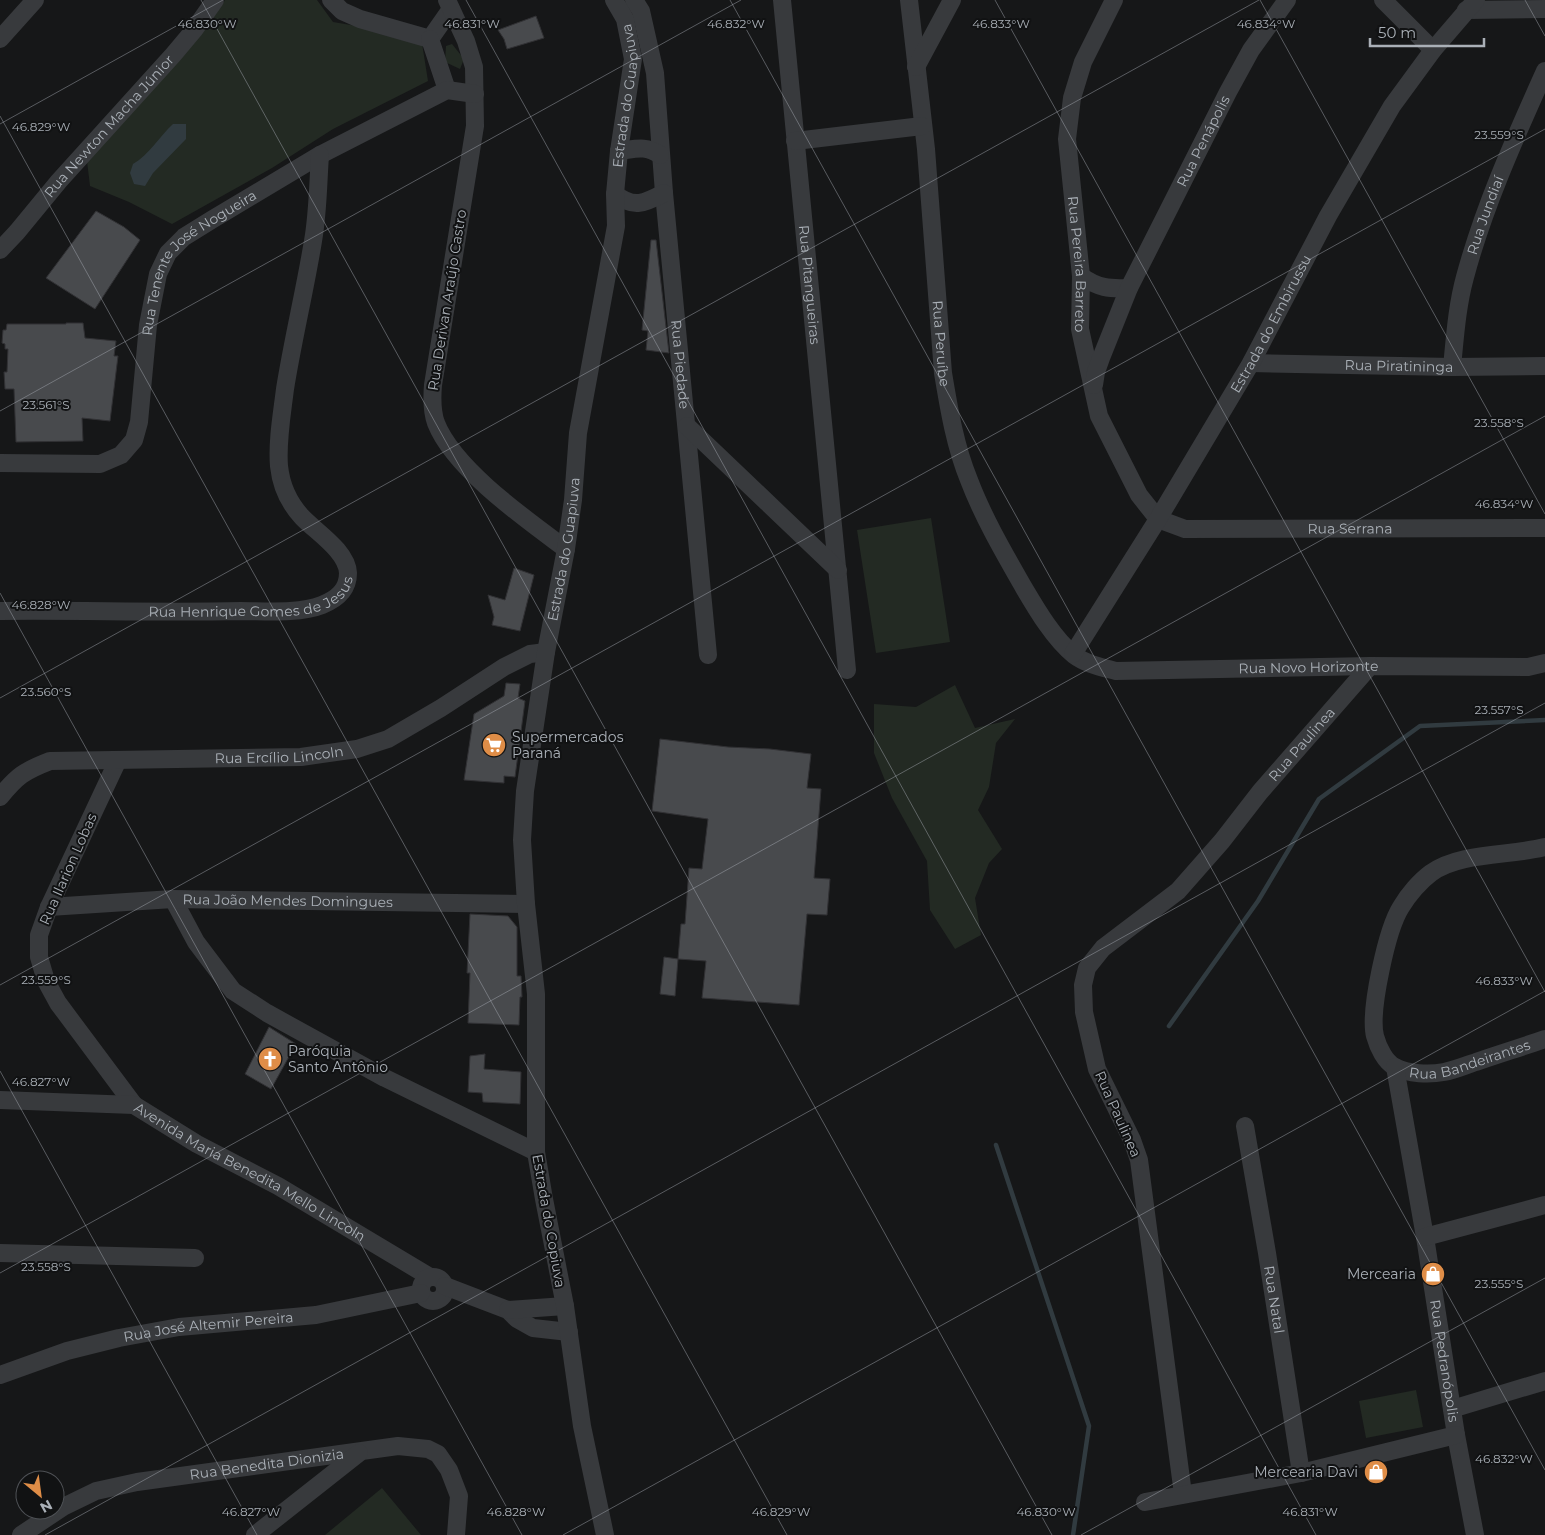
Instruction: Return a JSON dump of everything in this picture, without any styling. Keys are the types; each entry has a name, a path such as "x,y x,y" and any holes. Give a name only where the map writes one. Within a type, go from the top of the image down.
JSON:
{"street":[{"path":"0,39 35,0"},
{"name":"Rua Newton Macha Júnior","path":"0,250 59,181 173,55 194,30 215,0"},
{"path":"331,0 342,11 360,19 430,38"},
{"name":"Estrada do Guapiuva","path":"526,904 522,840 525,791 546,652 566,549 573,500 578,433 616,226 615,194 619,151 633,59 625,19 614,0"},
{"name":"Estrada do Guapiuva","path":"634,0 641,11 655,74"},
{"name":"Rua Pitangueiras","path":"782,0 847,670"},
{"name":"Rua Peruíbe","path":"909,0 926,149 943,373 948,408 969,480 1007,558 1052,631 1074,654"},
{"path":"916,67 952,0"},
{"name":"Rua Pereira Barreto","path":"1114,0 1083,62 1072,98 1067,139 1081,276 1080,329 1099,416 1139,495 1158,519"},
{"name":"Rua Penápolis","path":"1094,391 1096,372 1129,288 1251,50 1287,0"},
{"path":"1383,0 1433,50"},
{"path":"449,4 430,38 447,90 476,94"},
{"name":"Rua Derivan Araújo Castro","path":"449,4 466,41 474,67 476,94 475,126 433,385 432,403 436,422 447,443 470,469 524,518 566,549"},
{"path":"1471,5 1545,9"},
{"name":"Estrada do Embirussu","path":"1074,654 1252,362 1328,216 1368,146 1397,99 1433,50 1471,5"},
{"name":"Rua Jundiaí","path":"1452,367 1458,313 1465,278 1478,236 1495,189 1545,72"},
{"name":"Rua Piedade","path":"655,74 660,155 708,654"},
{"name":"Rua Tenente José Nogueira","path":"0,463 100,464 121,455 134,440 139,422 150,316 158,274 168,253 184,238 212,218 320,155 447,90"},
{"path":"795,141 922,126"},
{"path":"619,151 644,148 660,155"},
{"name":"Rua Henrique Gomes de Jesus","path":"0,611 73,610 176,613 298,610 320,606 336,599 346,587 348,572 344,558 302,517 290,502 282,484 279,465 282,413 290,357 314,238 320,155"},
{"path":"616,226 639,204 664,193"},
{"path":"615,194 629,202 639,204"},
{"path":"1081,276 1094,285 1104,288 1129,288"},
{"path":"1080,329 1109,336"},
{"name":"Rua Piratininga","path":"1252,362 1452,367 1545,366"},
{"path":"687,426 838,570"},
{"name":"Rua Serrana","path":"1158,519 1185,530 1545,528"},
{"name":"Rua Ercílio Lincoln","path":"0,797 16,778 34,767 50,762 301,757 358,749 388,738 441,708 504,667 530,654 546,652"},
{"name":"Rua Novo Horizonte","path":"1074,654 1092,665 1116,671 1370,666 1528,667 1545,663"},
{"name":"Rua Paulinea","path":"1184,1494 1139,1160 1132,1140 1098,1069 1084,1012 1083,985 1087,968 1103,948 1178,891 1222,841 1260,792 1370,666"},
{"name":"Rua Ilarion Lobas","path":"118,760 49,907 39,935 39,957 46,981 58,1003 134,1105"},
{"path":"1395,1067 1387,1060 1379,1047 1375,1036 1374,1020 1376,995 1388,942 1400,907 1416,887 1432,872 1449,864 1476,857 1545,847"},
{"path":"173,899 196,942 233,991 267,1013 385,1078 536,1152"},
{"name":"Rua João Mendes Domingues","path":"49,907 173,899 526,904"},
{"name":"Estrada do Copiuva","path":"526,904 536,994 536,1152 565,1306 582,1426 605,1535"},
{"name":"Rua Bandeirantes","path":"1395,1067 1408,1072 1444,1072 1545,1039"},
{"name":"Rua Pedranópolis","path":"1395,1067 1425,1237 1456,1436 1475,1535"},
{"name":"Avenida Maria Benedita Mello Lincoln","path":"0,1100 134,1105 198,1144 278,1186 430,1277"},
{"name":"Rua Natal","path":"1245,1126 1301,1473"},
{"path":"1425,1237 1545,1205"},
{"path":"0,1253 195,1258"},
{"path":"430,1277 438,1277 445,1286 444,1294 439,1300 430,1301 423,1297 421,1293 421,1285 430,1277"},
{"path":"445,1286 508,1310 518,1320 533,1328 569,1332"},
{"name":"Rua José Altemir Pereira","path":"0,1375 66,1351 120,1338 179,1327 316,1315 421,1293"},
{"path":"508,1310 565,1306"},
{"path":"1452,1408 1545,1381"},
{"path":"1145,1502 1301,1473 1456,1436"},
{"name":"Rua Benedita Dionizia","path":"21,1535 63,1507 96,1491 137,1482 398,1446 428,1449 438,1454 449,1470 459,1496 456,1535"},
{"path":"255,1535 360,1452"}],"shaded area":[{"path":"225,0 317,0 333,22 421,37 428,81 333,129 272,168 172,224 129,202 90,186 87,161 213,18"},
{"path":"452,44 464,59 460,69 445,62 446,46"},
{"path":"173,124 186,124 186,139 153,173 145,186 134,184 130,173 133,164 149,151"},
{"path":"931,518 950,642 876,653 857,530"},
{"path":"955,685 975,728 1015,719 996,743 989,787 978,810 1002,849 989,863 975,898 981,935 955,949 930,910 927,861 892,798 874,753 874,704 916,707"},
{"path":"1416,1390 1423,1427 1366,1438 1359,1401"},
{"path":"382,1488 421,1535 325,1535"}],"building":[{"path":"536,16 544,38 507,49 504,39 498,30"},
{"path":"96,211 124,227 140,240 95,309 46,278"},
{"path":"651,240 656,240 669,353 646,350 648,331 642,330"},
{"path":"83,323 85,338 116,341 114,356 118,356 110,421 82,418 83,441 16,442 14,389 5,389 4,372 7,372 8,349 5,349 5,344 2,343 3,330 6,330 7,324"},
{"path":"514,568 534,575 520,631 492,625 494,617 488,595 505,600"},
{"name":"Supermercados Paraná","path":"506,683 520,684 518,698 525,701 515,777 504,776 504,783 464,780 474,714 504,696"},
{"path":"660,739 811,754 807,788 821,789 814,878 830,879 827,915 807,914 799,1005 702,998 706,961 678,959 681,924 685,924 689,868 702,869 708,819 652,811"},
{"path":"470,914 508,916 517,927 517,976 521,976 522,997 520,997 519,1025 468,1023 470,973 467,973"},
{"path":"664,957 678,959 675,996 660,994"},
{"name":"Paróquia Santo Antônio","path":"269,1027 296,1044 271,1089 245,1074"},
{"path":"485,1054 484,1069 521,1072 520,1104 483,1102 482,1093 468,1092 470,1056"}],"waterway":[{"path":"1169,1026 1258,901 1319,799 1420,726 1545,720"},
{"path":"996,1145 1089,1426 1073,1535"}],"place":[{"name":"Supermercados Paraná","path":"494,745"},
{"name":"Paróquia Santo Antônio","path":"270,1059"},
{"name":"Mercearia","path":"1433,1274"},
{"name":"Mercearia Davi","path":"1376,1472"}]}
